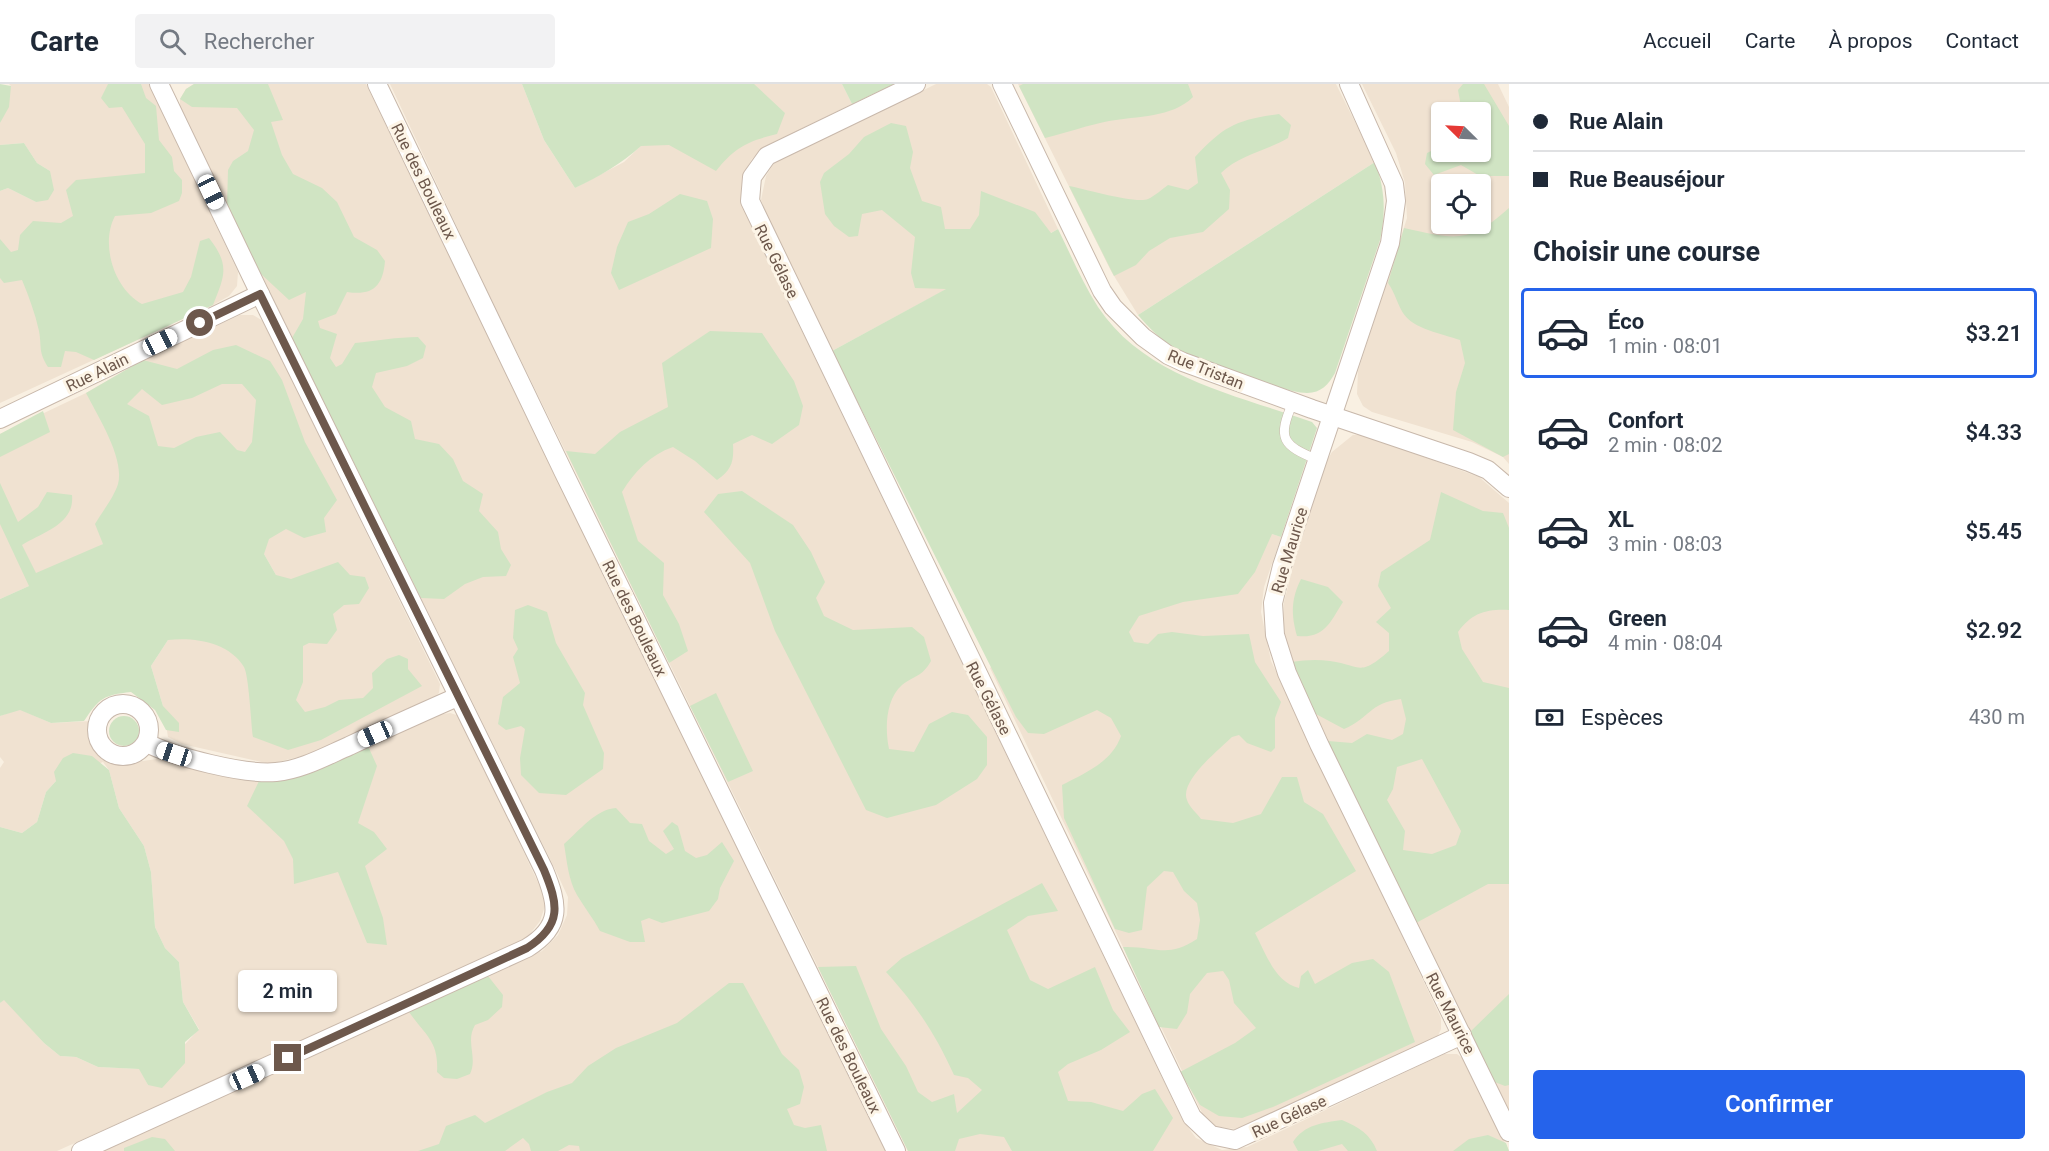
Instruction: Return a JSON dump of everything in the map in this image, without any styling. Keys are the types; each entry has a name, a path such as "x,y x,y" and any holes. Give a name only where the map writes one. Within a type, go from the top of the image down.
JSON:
{"street":[{"name":"Rue des Bouleaux","path":"377,84 896,1151"},
{"name":"Rue Gélase","path":"916,84 767,156 752,177 750,201 1192,1117 1211,1135 1235,1140 1462,1035"},
{"name":"Rue Tristan","path":"1002,84 1113,307 1143,337 1168,355 1334,417 1469,462 1488,470 1509,488"},
{"name":"Rue Maurice","path":"1350,84 1387,162 1394,184 1396,201 1390,243 1277,585 1273,603 1275,635 1287,673 1319,744 1509,1132"},
{"path":"81,1151 519,952 535,943 545,933 556,913 552,889 260,294 164,86"},
{"name":"Rue Alain","path":"0,419 260,294"},
{"path":"147,743 174,754 208,762 264,773 278,772 313,762 458,697"}],"lane":[{"path":"1293,402 1282,432 1287,443 1294,450 1318,460"}],"shaded area":[{"path":"9,84 149,84 238,272 237,286 229,296 213,305 0,403 0,191 8,188 36,202 50,171 37,163 24,143 0,145 0,123 11,86"},
{"path":"194,84 366,84 886,1151 102,1151 542,951 558,935 567,915 568,897 554,867 180,110 180,99 186,89"},
{"path":"390,84 522,84 544,140 575,188 624,162 705,84 842,84 852,104 768,145 752,159 742,177 741,199 753,230 1182,1119 1196,1138 1222,1150 1247,1147 1444,1054 1457,1054 1465,1060 1509,1151 908,1151 487,291"},
{"path":"936,84 987,84 991,87 1058,229 832,351 784,255 761,200 766,176 774,163"},
{"path":"1018,84 1336,84 1375,162 1138,315 1111,271"},
{"path":"1362,84 1498,84 1509,107 1509,464 1503,457 1472,442 1372,412 1363,406 1357,394 1358,371 1407,218 1405,183 1396,153"},
{"path":"240,315 253,315 263,321 440,684 439,693 433,699 306,755 270,764 182,744 168,737 163,706 151,666 168,640 276,575 264,554 103,544 29,586 0,599 0,434 86,393 143,360"},
{"path":"1353,435 1364,435 1479,477 1509,503 1509,1116 1299,682 1287,651 1283,625 1284,602 1298,547 1323,467 1332,452"},
{"path":"1186,504 1281,537 1264,587 1261,612 1271,661 1441,1018 1441,1029 1437,1038 1241,1130 1214,1126 1203,1115 990,668 1022,634"},
{"path":"19,709 51,723 92,721 90,735 95,746 105,758 121,764 157,759 260,781 283,781 310,772 437,715 450,713 460,716 541,889 545,906 540,921 530,934 517,944 57,1151 0,1151 0,1003 4,999 44,1043 60,1056 76,1057 98,1067 140,1069 148,1085 199,1029 183,1002 179,962 165,948 155,927 151,872 144,846 119,808 109,770 103,762 56,781 46,792 37,822 22,833 0,827 0,768 4,762 0,757 0,716"}],"green space":[{"path":"0,84 11,86 9,107 0,123"},
{"path":"108,84 141,84 146,98 156,106 159,140 172,157 174,171 182,180 182,193 179,201 151,213 115,216 109,239 112,265 117,277 132,297 142,304 183,292 191,277 200,241 209,238 223,263 223,278 213,305 94,360 76,352 65,351 61,367 48,367 42,353 36,318 22,280 4,283 0,278 0,239 11,252 18,250 20,235 33,221 61,223 73,216 66,190 76,180 145,173 145,144 122,107 109,108 101,98"},
{"path":"194,84 268,84 283,120 271,122 282,155 293,174 322,188 337,202 354,237 377,250 385,261 382,277 375,287 370,291 347,292 336,314 318,321 320,328 337,334 330,358 336,367 342,364 355,343 395,338 418,337 426,346 423,358 407,366 376,373 372,387 385,407 411,421 415,439 439,444 453,459 463,481 483,494 479,511 498,532 501,549 511,565 506,576 483,577 465,584 444,599 421,598 292,338 303,319 306,292 289,300 261,274 227,206 228,170 233,161 248,151 254,130 237,108 192,107 180,99 186,89"},
{"path":"522,84 754,84 785,113 777,134 743,146 729,156 716,171 669,145 641,146 610,169 575,188 544,140"},
{"path":"842,84 894,84 852,104"},
{"path":"1023,84 1188,84 1193,97 1185,104 1165,113 1120,119 1045,138 1019,86"},
{"path":"1463,84 1484,84 1509,126 1509,176 1477,174 1461,165 1433,174 1425,164 1427,153 1431,151 1431,162 1491,162 1491,102 1460,102 1458,90"},
{"path":"1279,114 1291,125 1288,138 1244,157 1221,173 1230,190 1229,209 1203,232 1170,238 1149,251 1136,265 1114,276 1069,186 1133,200 1151,198 1168,185 1188,190 1198,183 1195,157 1214,138 1241,122"},
{"path":"891,123 906,126 913,152 910,168 922,201 941,207 945,229 970,229 979,215 981,191 1035,212 1051,233 1058,229 1098,307 1118,331 1141,351 1194,381 1312,422 1317,428 1281,537 1272,534 1255,572 1238,594 1183,602 1139,616 1129,632 1134,642 1148,644 1158,634 1172,632 1203,636 1249,634 1255,662 1281,702 1275,718 1275,748 1271,752 1247,743 1239,735 1232,737 1210,757 1189,784 1186,792 1188,803 1201,819 1233,823 1261,814 1282,777 1297,777 1304,802 1323,814 1356,871 1255,933 1277,973 1291,985 1299,988 1301,976 1308,970 1315,984 1352,963 1373,959 1389,972 1415,1042 1273,1107 1242,1118 1219,1116 1200,1105 1180,1072 1235,1043 1256,1028 1234,1003 1229,980 1223,971 1207,973 1190,994 1187,1013 1177,1029 1159,1027 1123,947 1169,950 1177,949 1197,939 1200,920 1197,903 1184,891 1173,872 1164,871 1147,887 1142,930 1129,933 1115,929 1064,818 1062,785 1097,766 1111,753 1121,736 1111,718 1097,710 1044,734 1028,733 1016,717 832,351 946,289 915,288 911,273 915,237 882,210 862,214 858,236 849,237 834,226 825,214 820,182 824,173 849,154 864,137"},
{"path":"24,143 37,163 50,171 54,190 48,200 36,202 8,188 0,191 0,145"},
{"path":"1375,162 1384,201 1380,240 1335,373 1320,390 1312,393 1296,392 1241,376 1202,361 1175,349 1138,315"},
{"path":"680,194 707,201 713,219 711,248 619,290 611,273 617,247 628,222 649,214"},
{"path":"1509,208 1509,454 1503,457 1453,430 1456,392 1465,363 1460,340 1429,330 1408,319 1388,283 1404,228 1449,236 1491,234 1491,222"},
{"path":"710,331 762,333 794,381 803,406 799,425 772,444 752,435 733,444 731,465 726,473 717,480 695,461 673,447 657,454 644,465 622,492 638,541 664,563 663,595 679,624 688,651 669,663 566,451 595,454 620,432 668,407 662,363"},
{"path":"236,345 270,361 282,380 305,442 337,500 324,518 326,532 304,538 286,529 269,539 264,554 276,575 291,579 338,562 350,575 365,577 369,588 359,604 344,605 333,614 337,630 327,644 309,643 303,646 303,682 296,700 305,712 325,707 339,700 363,698 373,688 372,673 387,659 399,655 408,659 408,669 422,686 321,740 288,750 253,737 246,672 237,659 229,652 210,643 178,639 168,640 151,666 163,706 179,723 179,732 166,730 155,710 131,692 103,699 84,721 51,723 20,710 0,716 0,599 29,586 0,524 0,483 18,522 38,507 47,492 72,495 72,505 63,520 22,545 36,573 103,544 95,524 118,484 118,462 109,437 86,393 143,360 177,369 213,350","holes":["222,384 242,384 256,400 252,442 245,452 237,450 220,432 196,437 174,448 158,446 149,416 127,404 142,389 162,405 192,398"]},
{"path":"43,411 50,432 0,457 0,434"},
{"path":"742,491 793,525 811,552 825,582 816,598 824,616 853,630 912,627 924,637 931,661 921,673 902,685 892,699 887,724 889,749 914,752 929,724 952,712 968,715 987,737 987,765 977,779 936,805 887,818 866,810 775,631 750,563 704,512 718,494"},
{"path":"1441,492 1483,511 1503,513 1509,528 1509,610 1493,610 1474,616 1458,632 1462,649 1483,682 1509,688 1509,884 1488,884 1416,923 1328,741 1352,743 1367,734 1392,740 1403,734 1406,719 1401,699 1376,707 1353,725 1344,729 1314,713 1291,662 1325,660 1361,668 1372,664 1389,651 1389,633 1376,622 1391,608 1378,586 1381,572 1430,540","holes":["1422,759 1461,831 1456,845 1432,854 1403,850 1405,831 1387,800 1393,789 1397,767"]},
{"path":"1301,579 1328,587 1343,602 1326,628 1314,635 1297,636 1293,614 1295,593"},
{"path":"528,605 547,612 556,643 585,693 583,705 604,753 603,769 566,795 539,793 521,775 520,758 525,729 521,726 506,730 498,724 503,697 520,683 513,657 518,649 513,638 515,610"},
{"path":"716,693 753,771 728,782 690,706"},
{"path":"124,716 135,720 139,731 135,742 124,746 113,742 109,731 113,720"},
{"path":"368,746 377,766 358,823 374,832 387,849 365,866 383,918 387,945 367,943 338,872 294,884 293,859 284,841 247,806 259,781 283,781"},
{"path":"73,753 92,756 109,770 119,808 144,846 151,872 155,927 165,948 179,962 183,1002 199,1030 185,1042 185,1063 162,1088 148,1085 139,1069 98,1067 76,1057 60,1056 44,1043 4,1000 0,1003 0,827 22,833 37,822 46,792 56,781 54,772 63,758"},
{"path":"616,808 630,823 642,824 649,841 666,854 674,849 663,831 672,822 678,826 685,851 696,858 707,855 722,842 734,861 720,888 718,899 709,911 662,923 649,918 641,921 645,942 630,942 600,931 574,889 564,844 595,816"},
{"path":"1042,883 1058,911 1028,916 1007,930 1030,980 1048,989 1095,967 1113,1010 1130,1032 1101,1050 1068,1064 1058,1072 1068,1101 1091,1102 1123,1111 1142,1094 1155,1089 1173,1118 1153,1151 1012,1151 1004,1137 980,1134 959,1139 955,1151 908,1151 818,967 856,966 881,1029 906,1066 918,1092 932,1102 954,1094 957,1113 982,1090 968,1078 954,1075 924,1020 886,972 902,958"},
{"path":"488,976 503,995 502,1007 488,1020 475,1025 472,1031 473,1062 470,1074 457,1079 444,1078 437,1072 436,1053 430,1039 409,1012"},
{"path":"729,983 743,983 782,1054 799,1070 804,1087 800,1104 787,1109 794,1125 805,1128 821,1125 827,1151 580,1151 579,1146 569,1145 558,1151 531,1151 529,1144 523,1138 505,1151 418,1151 439,1144 446,1126 475,1115 485,1123 547,1092 572,1083 588,1066 616,1048 677,1023"},
{"path":"1509,994 1509,1085 1505,1086 1492,1081 1469,1033"},
{"path":"1342,1120 1363,1132 1377,1151 1348,1151 1342,1144 1318,1151 1298,1151 1293,1142 1303,1131 1314,1125"},
{"path":"1488,1135 1506,1143 1509,1151 1453,1151 1469,1139"},
{"path":"152,1137 165,1139 175,1151 124,1151 124,1148"}],"route":[{"path":"200,323 260,294 544,870 556,904 556,913 545,933 527,948 288,1058"}]}
